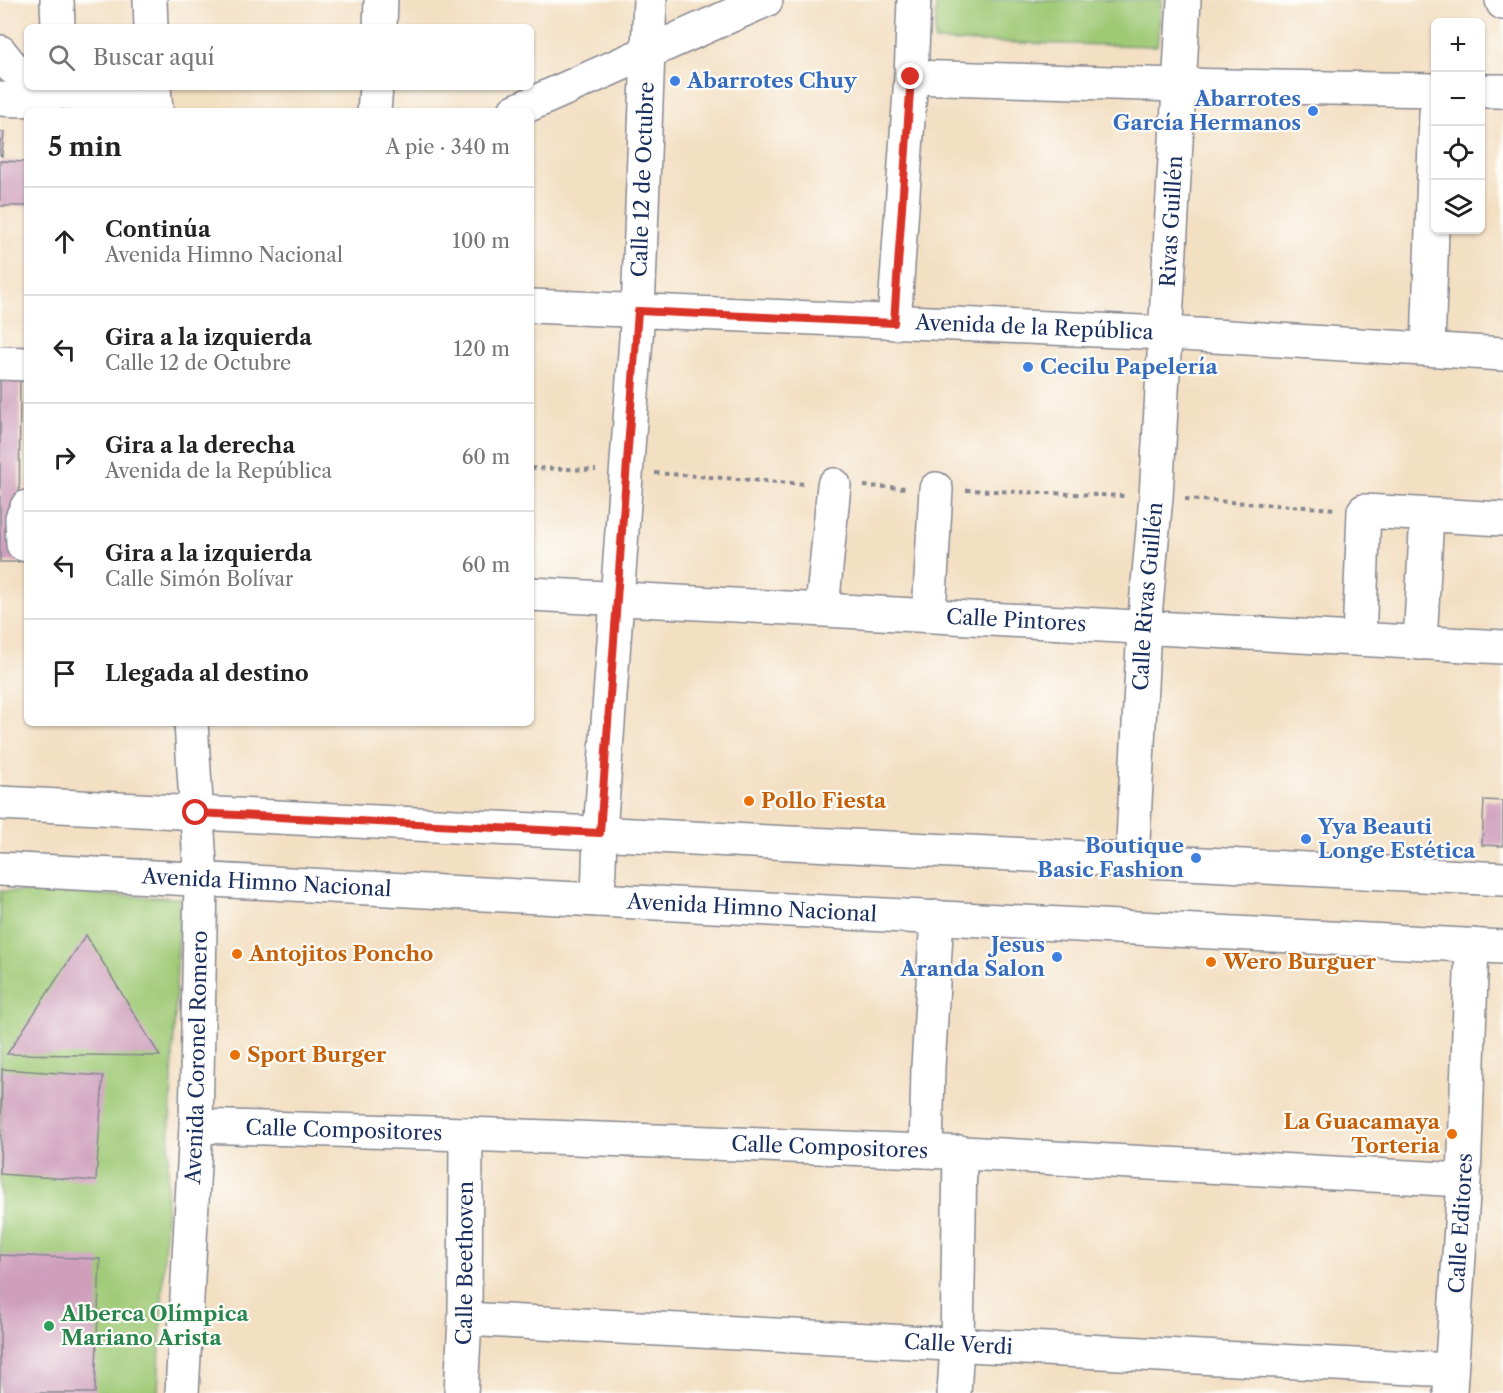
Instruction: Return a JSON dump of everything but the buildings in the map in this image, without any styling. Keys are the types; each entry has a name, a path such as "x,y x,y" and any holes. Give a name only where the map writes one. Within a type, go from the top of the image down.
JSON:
{"street":[{"path":"57,0 58,24"},
{"path":"150,0 151,24"},
{"path":"380,24 381,0"},
{"name":"Calle 12 de Octubre","path":"598,900 600,833 638,311 650,0"},
{"path":"522,108 766,0"},
{"path":"894,323 914,0"},
{"name":"Rivas Guillén","path":"1165,333 1184,0"},
{"path":"0,52 12,67 24,75"},
{"path":"911,77 1431,90"},
{"path":"0,99 30,101 46,99 54,90"},
{"path":"63,90 155,102"},
{"path":"374,108 376,90"},
{"path":"1485,91 1503,91"},
{"path":"1428,348 1436,126"},
{"name":"Avenida de la República","path":"534,306 1165,333 1503,354"},
{"name":"Calle Rivas Guillén","path":"1132,860 1144,627 1156,497 1165,333"},
{"path":"0,363 24,364"},
{"path":"822,609 834,485"},
{"path":"929,615 936,489"},
{"path":"1359,639 1364,511 1503,519"},
{"path":"24,514 22,518 24,544"},
{"path":"1420,643 1427,515"},
{"name":"Calle Pintores","path":"534,594 1503,646"},
{"name":"Avenida Coronel Romero","path":"182,1393 196,1126 201,880 191,726"},
{"path":"0,803 1503,879"},
{"name":"Avenida Himno Nacional","path":"0,869 1487,946"},
{"path":"926,1151 928,1067 937,918"},
{"name":"Calle Editores","path":"1451,1382 1464,1180 1487,946"},
{"name":"Calle Compositores","path":"196,1126 960,1152 1464,1180"},
{"name":"Calle Beethoven","path":"461,1393 465,1319 466,1134"},
{"path":"954,1393 957,1346 960,1152"},
{"name":"Calle Verdi","path":"465,1319 957,1346 1451,1382"}],"green space":[{"path":"936,0 1162,0 1157,46 935,41"},
{"path":"0,891 180,898 158,1393 0,1393"}],"place":[{"name":"Abarrotes Chuy","path":"675,81"},
{"name":"Abarrotes García Hermanos","path":"1313,111"},
{"name":"Cecilu Papelería","path":"1028,367"},
{"name":"Pollo Fiesta","path":"749,801"},
{"name":"Yya Beauti Longe Estética","path":"1306,839"},
{"name":"Boutique Basic Fashion","path":"1196,858"},
{"name":"Antojitos Poncho","path":"237,954"},
{"name":"Jesus Aranda Salon","path":"1057,957"},
{"name":"Wero Burguer","path":"1211,962"},
{"name":"Sport Burger","path":"235,1055"},
{"name":"La Guacamaya Torteria","path":"1452,1134"},
{"name":"Alberca Olímpica Mariano Arista","path":"49,1326"}],"route":[{"path":"196,813 600,833 638,311 894,323 911,77"}]}
